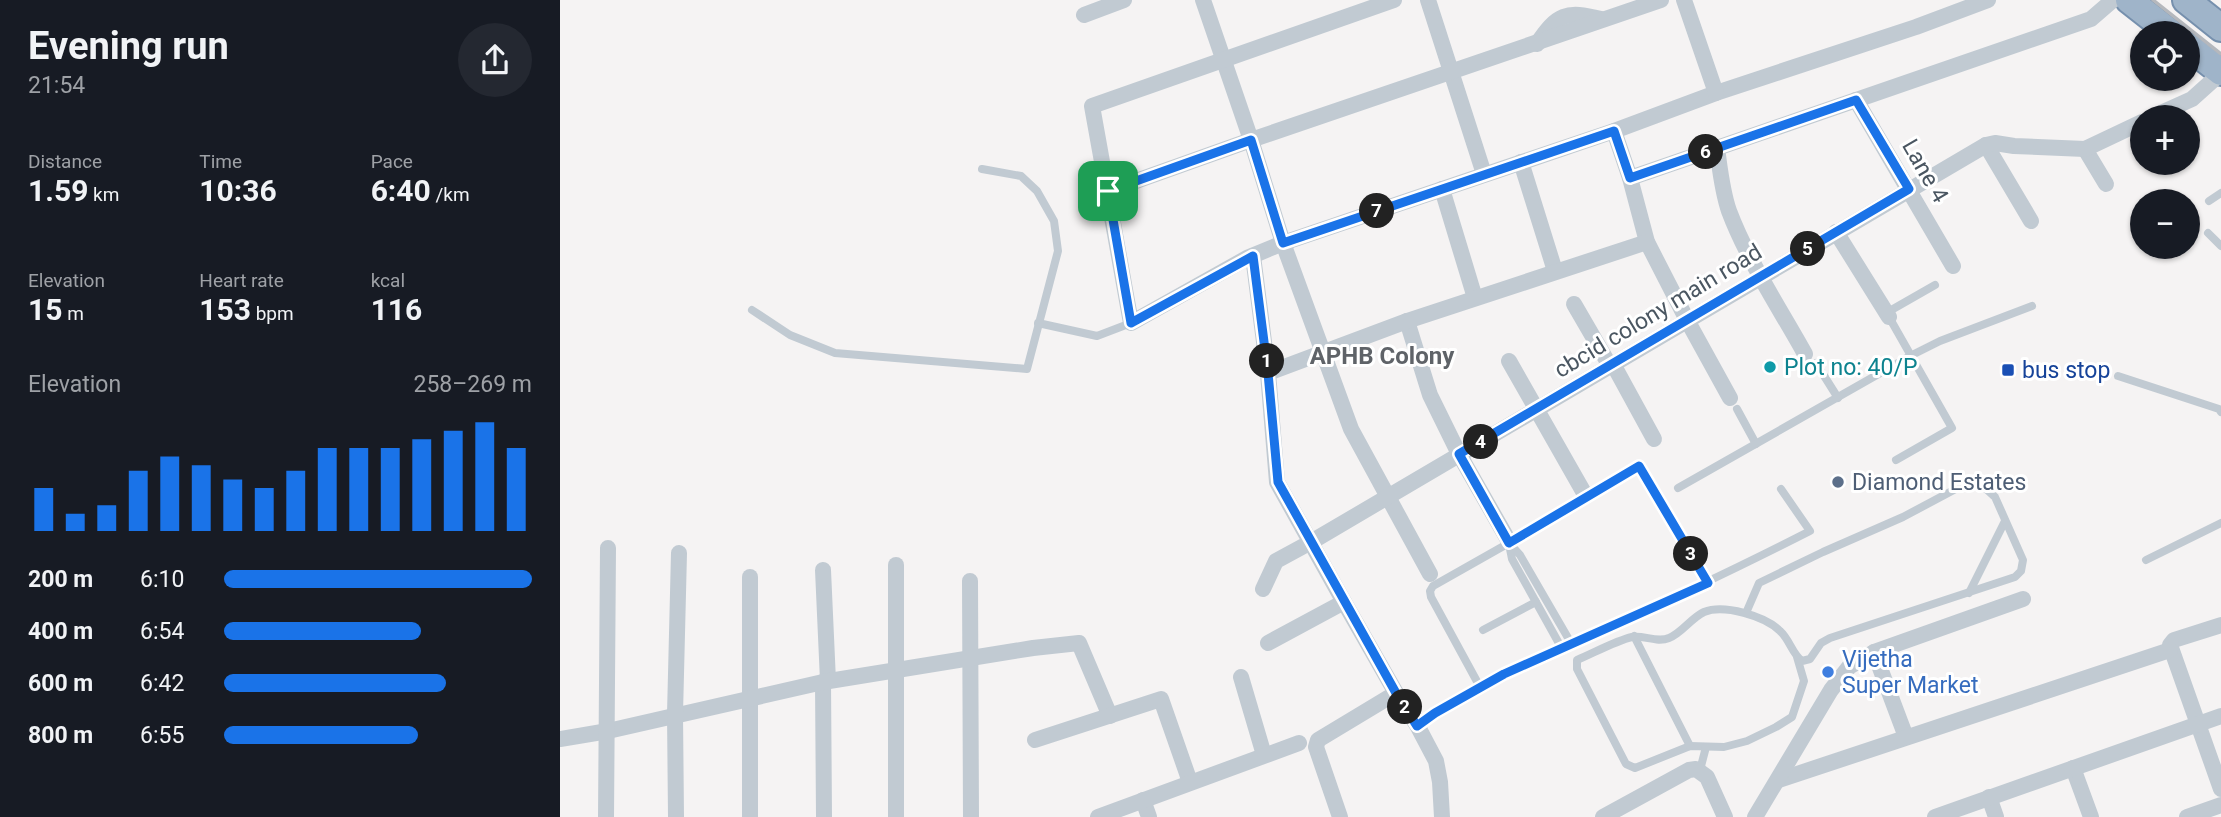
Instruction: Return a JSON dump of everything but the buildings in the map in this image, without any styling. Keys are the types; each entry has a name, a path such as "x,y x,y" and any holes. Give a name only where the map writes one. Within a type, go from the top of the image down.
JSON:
{"highway":[{"path":"2129,0 2156,21"},
{"path":"2186,0 2221,28"},
{"path":"2200,56 2221,73"}],"street":[{"path":"1084,15 1124,0"},
{"path":"1203,0 1283,243 1351,429 1430,574"},
{"path":"1394,0 1092,106 1131,323 1253,256 1283,243 1988,0"},
{"path":"1428,0 1484,174"},
{"path":"1108,191 1451,71 1537,44 1550,24 1561,17 1574,15 1604,20 1661,0"},
{"path":"1684,0 1716,93"},
{"path":"1630,178 2091,19 2113,0"},
{"path":"2179,105 2192,99 2221,73"},
{"name":"Lane 4","path":"1856,100 1953,266"},
{"path":"2031,221 1986,145 1995,143 2085,149 2130,128"},
{"path":"1614,131 1647,242 1734,404"},
{"name":"cbcid colony main road","path":"1263,589 1276,561 1986,145"},
{"path":"1717,148 1721,183 1730,212 1761,276 1810,358"},
{"path":"2085,149 2106,184"},
{"path":"1521,162 1555,271"},
{"path":"1442,189 1475,298"},
{"path":"1836,232 1887,315"},
{"path":"1268,373 1406,321 1647,242"},
{"path":"1253,256 1278,482 1436,761 1442,817"},
{"path":"1574,304 1654,439"},
{"path":"1406,321 1430,395 1459,454 1508,540"},
{"path":"1509,361 1583,491"},
{"path":"606,817 608,548"},
{"path":"676,817 675,714 679,554"},
{"path":"896,565 896,817"},
{"path":"823,570 824,817"},
{"path":"750,577 750,817"},
{"path":"970,581 971,817"},
{"path":"1755,817 1831,690 1849,667 1874,652 2023,599"},
{"path":"1268,643 1344,602"},
{"path":"2221,625 2174,640 2169,645 2221,789"},
{"path":"560,738 608,731 825,681 1079,643 1110,716"},
{"path":"1779,779 2170,650"},
{"path":"1874,652 1906,737"},
{"path":"1241,677 1264,755"},
{"path":"1340,817 1316,747 1318,740 1396,693"},
{"path":"1035,740 1161,699 1190,782"},
{"path":"1935,817 2221,716"},
{"path":"1098,817 1299,743"},
{"path":"2073,768 2091,817"},
{"path":"1602,817 1625,811 1689,770 1700,771 1707,777 1725,817"},
{"path":"1989,797 1996,817"},
{"path":"1143,800 1149,817"},
{"path":"2188,817 2221,806"}],"lane":[{"path":"752,310 790,335 835,353 1027,369 1058,251 1054,221 1037,191 1021,176 982,169"},
{"path":"2210,201 2221,193"},
{"path":"2208,233 2221,246"},
{"path":"1896,460 1952,428 1887,315 1935,285"},
{"path":"1678,488 1912,355 1940,341 2032,306"},
{"path":"1038,323 1097,336 1131,323"},
{"path":"1810,358 1838,398"},
{"path":"2118,376 2220,410"},
{"path":"1734,404 1756,444"},
{"path":"1480,687 1431,597 1433,586 1639,466 1708,583"},
{"path":"1746,613 1759,583 1903,517 1965,484 1984,487 1994,498 2023,560 2021,571 2015,577 1830,638 1821,643 1810,659 1802,661 1797,657"},
{"path":"1417,726 1480,687 1561,647 1708,583 1810,531 1781,489"},
{"path":"1969,593 2005,521"},
{"path":"2146,560 2221,523"},
{"path":"1508,540 1512,559 1561,647"},
{"path":"1508,540 1520,555 1571,643"},
{"path":"1483,630 1536,602"},
{"path":"1732,610 1746,613 1779,629 1792,645 1804,681 1792,717 1747,740 1724,747 1690,746 1635,768 1626,764 1577,669 1577,660 1634,636 1651,640 1670,638 1705,612 1732,610"},
{"path":"1634,636 1690,746"},
{"path":"1700,771 1706,747"}],"railway":[{"path":"2153,0 2221,54"}],"place":[{"name":"Plot no: 40/P","path":"1770,367"},
{"name":"bus stop","path":"2008,370"},
{"name":"Diamond Estates","path":"1838,482"},
{"name":"Vijetha Super Market","path":"1828,672"}],"district":[{"name":"APHB Colony","path":"1382,356"}],"route":[{"path":"1856,100 1909,189 1459,454 1509,543 1639,466 1708,583 1540,656 1435,713 1417,726 1278,482 1253,256 1131,323 1108,191 1251,140 1283,243 1614,131 1630,178 1856,100"}]}
